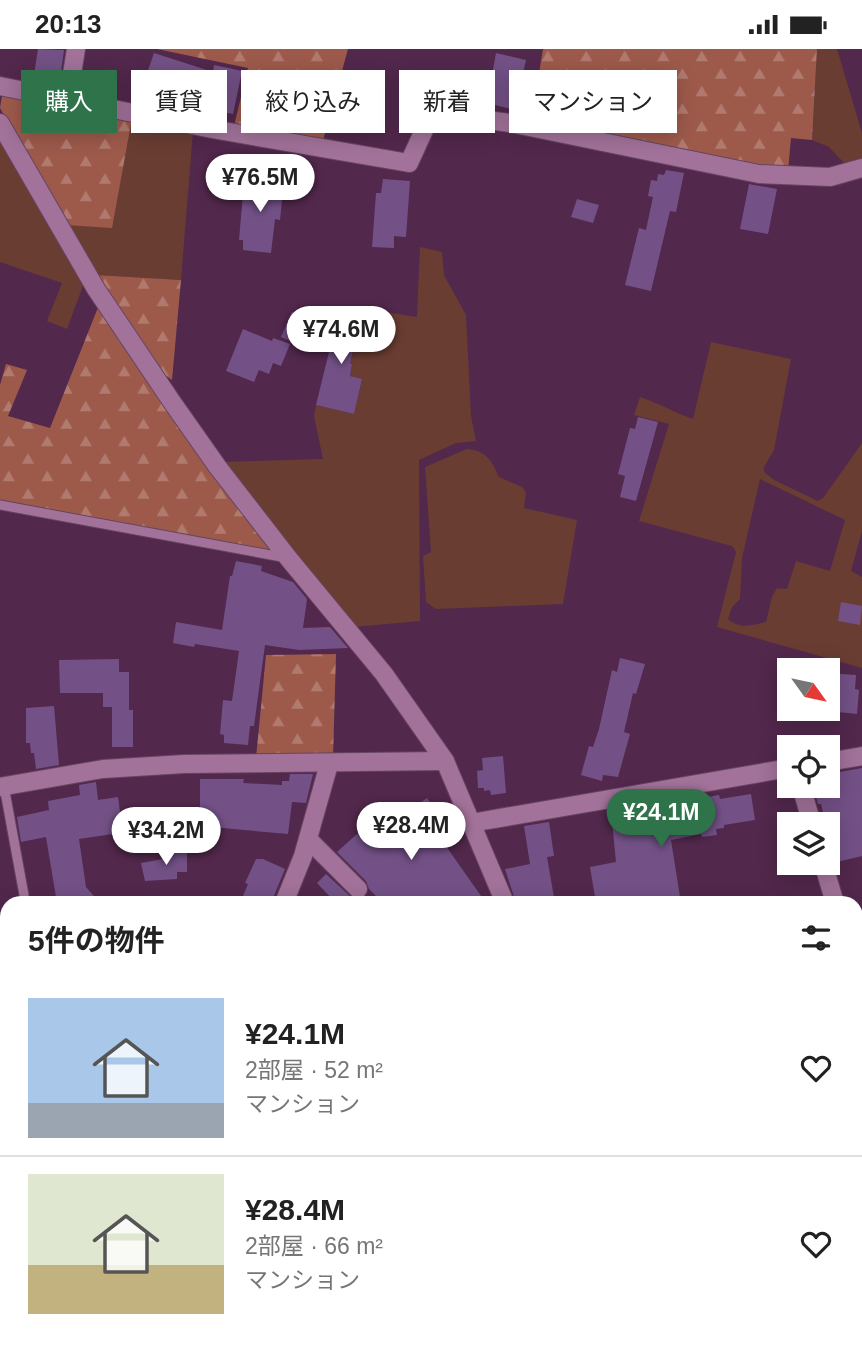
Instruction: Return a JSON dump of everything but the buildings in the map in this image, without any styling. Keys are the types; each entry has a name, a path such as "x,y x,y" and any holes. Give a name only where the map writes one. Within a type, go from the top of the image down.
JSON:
{"street":[{"path":"73,70 76,49"},
{"path":"0,86 21,90"},
{"path":"117,109 212,129 409,163 430,117 437,113 510,123 759,174 830,177 862,168"},
{"path":"0,123 103,300 202,445 289,559 384,674 445,761 502,896"},
{"path":"840,760 862,756"},
{"path":"2,786 103,769 316,761 329,764 352,761 445,761"},
{"path":"287,896 308,839 329,764"},
{"path":"471,823 777,770"},
{"path":"308,839 358,889"},
{"path":"827,875 833,896"}],"lane":[{"path":"0,505 289,559"},
{"path":"2,786 24,895"}],"shaded area":[{"path":"817,49 837,49 862,133 862,162 847,166 829,147 812,140"},
{"path":"131,120 131,133 193,133 181,280 96,275 67,226"},
{"path":"0,136 84,283 67,329 47,321 62,283 0,262"},
{"path":"420,247 442,252 444,275 466,315 471,416 476,441 456,443 419,460 420,621 354,627 224,462 323,459 314,416 316,405 354,414 362,380 350,376 350,364 362,312 366,309 417,317"},
{"path":"711,342 791,359 774,450 764,467 764,472 774,480 818,501 823,498 862,443 862,531 851,571 862,577 862,668 840,662 840,658 827,658 717,627 736,552 732,546 639,521 669,424 634,415 640,397 693,419","holes":["760,479 845,520 830,571 796,561 787,589 777,588 772,597 766,622 742,626 728,619 732,607 740,599 742,558"]},
{"path":"467,449 484,454 499,477 522,487 526,492 524,508 577,520 563,604 436,609 426,602 423,556 431,552 425,467"}],"green space":[{"path":"157,49 348,49 342,70 248,68"},
{"path":"543,49 817,49 812,140 791,138 788,171 589,133 677,133 677,70 540,70"},
{"path":"6,92 21,95 21,133 117,133 117,115 131,118 112,228 67,225 0,108 2,96"},
{"path":"241,97 241,127 234,126"},
{"path":"268,133 325,133 322,144"},
{"path":"96,275 181,280 172,380 160,372"},
{"path":"99,305 270,550 0,500 0,385 6,364 27,370 8,416 50,428"},
{"path":"336,654 333,758 256,758 266,655"}]}
